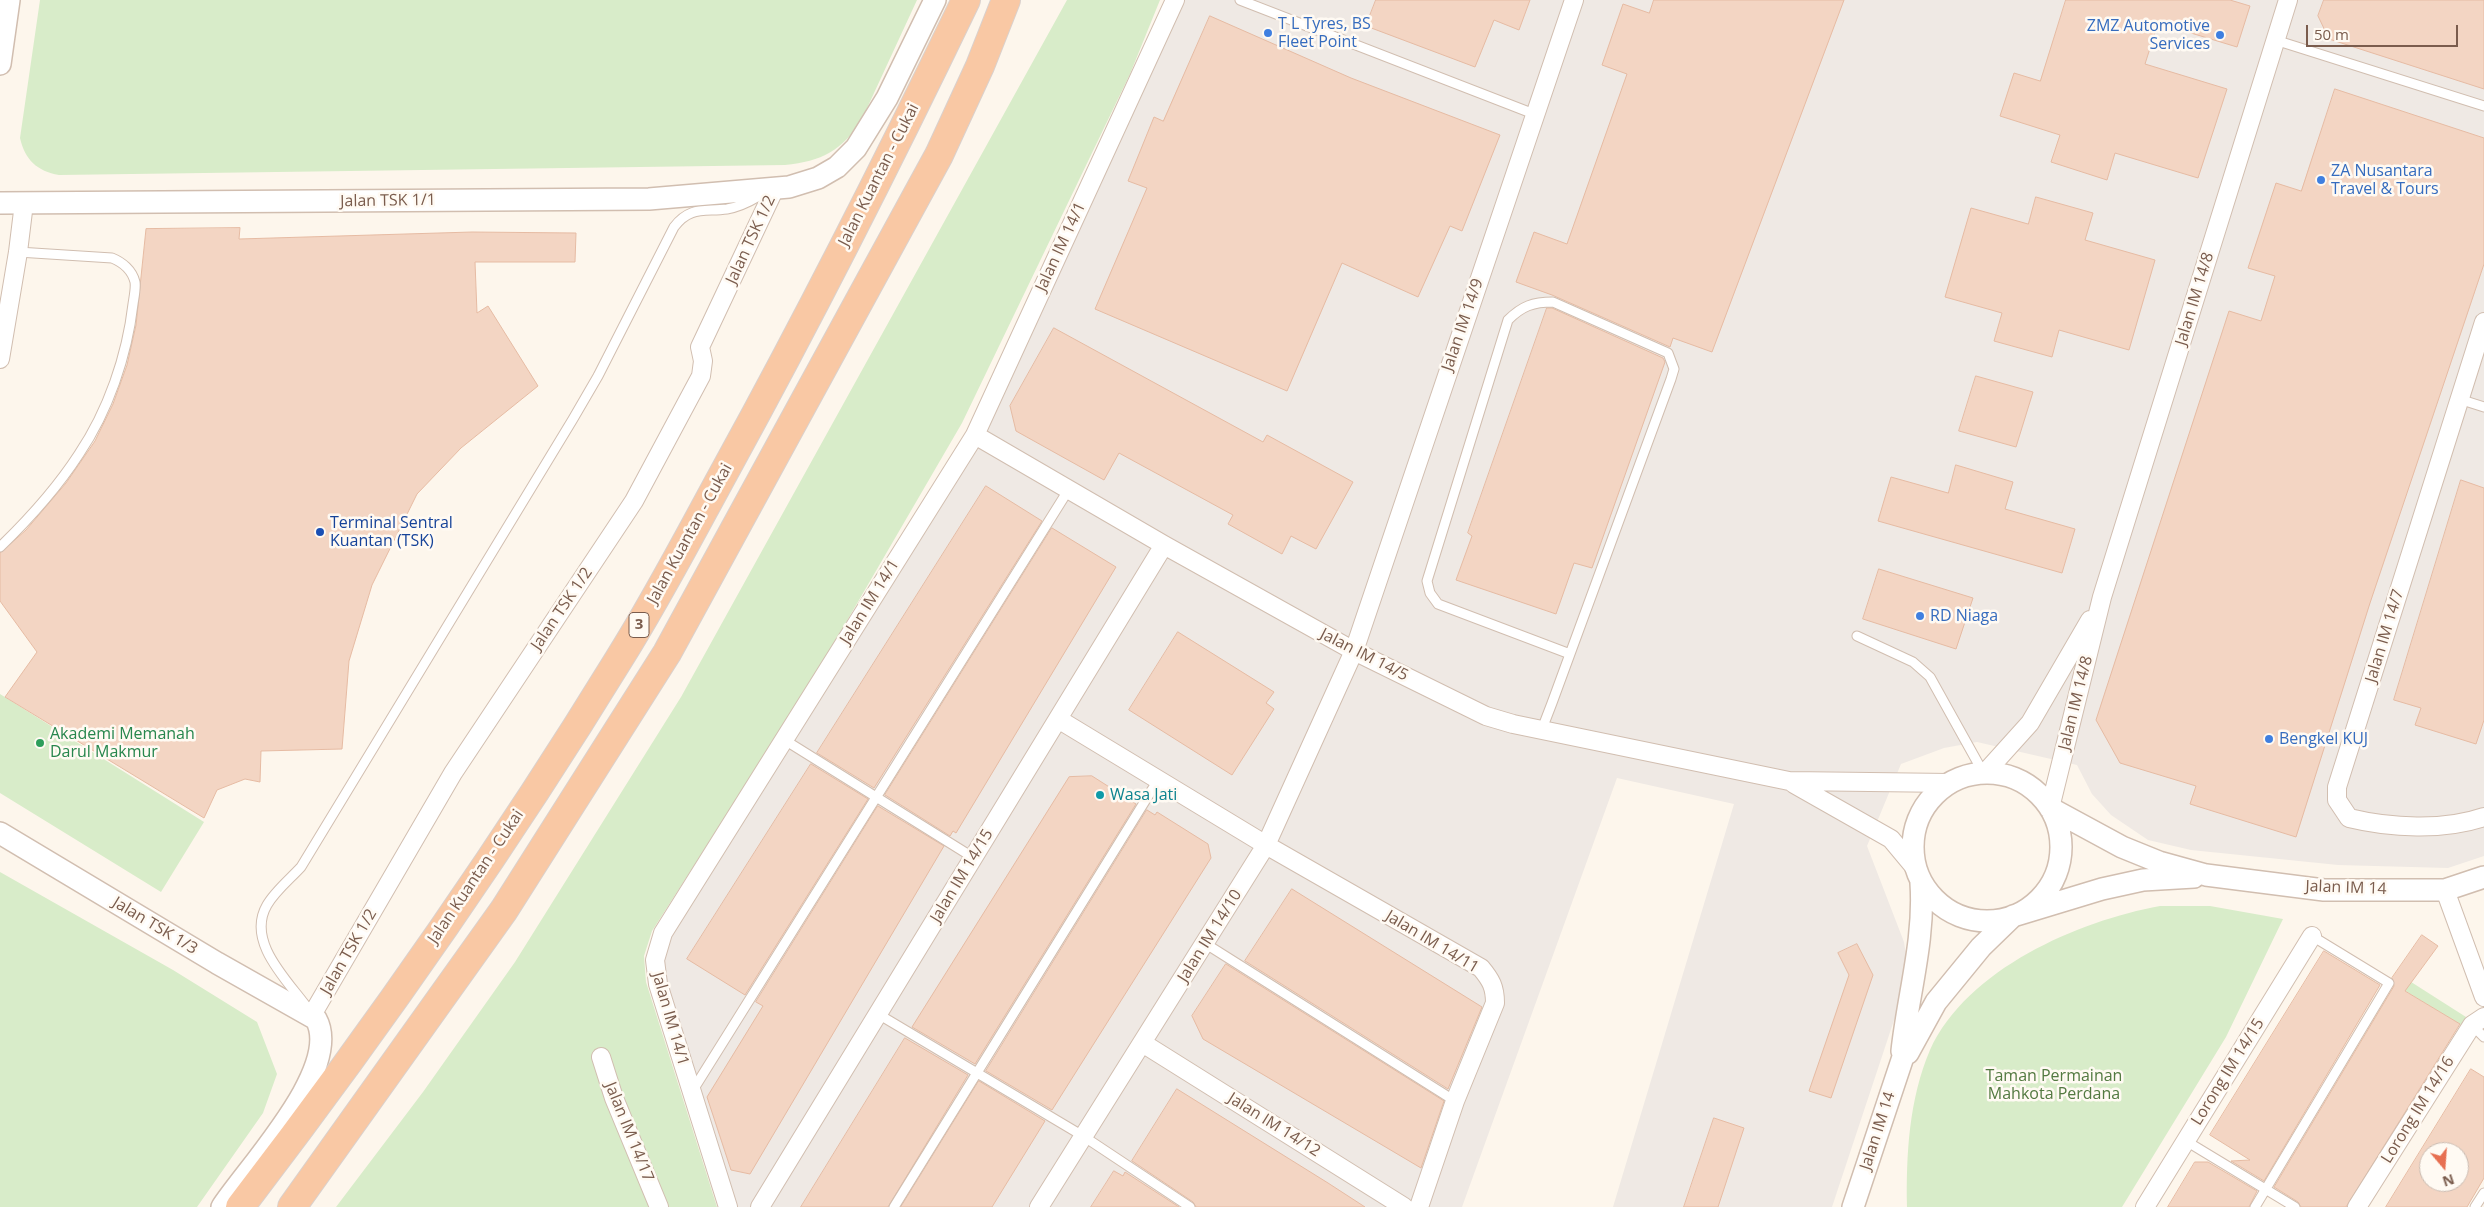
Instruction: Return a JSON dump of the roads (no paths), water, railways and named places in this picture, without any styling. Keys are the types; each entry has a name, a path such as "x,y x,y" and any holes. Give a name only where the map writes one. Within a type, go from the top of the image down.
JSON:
{"highway":[{"name":"Jalan Kuantan - Cukai","path":"240,1207 303,1124 468,893 620,658 769,390 895,146 966,0"},
{"name":"3","path":"292,1207 504,910 667,653 939,155 980,66 1006,0"}],"street":[{"path":"0,64 9,0"},
{"name":"Jalan TSK 1/1","path":"0,203 649,199 789,188 818,178 837,167 856,148 887,98 935,0"},
{"name":"Jalan IM 14/1","path":"728,1207 658,984 655,960 663,932 975,435 1175,0"},
{"name":"Jalan IM 14/9","path":"1354,651 1574,0"},
{"name":"Jalan IM 14/8","path":"2050,808 2102,598 2288,0"},
{"name":"Jalan TSK 1/2","path":"312,1015 453,773 634,501 701,376 703,361 700,347 775,188"},
{"path":"0,359 18,252 24,203"},
{"name":"Jalan IM 14/7","path":"2483,813 2448,824 2412,826 2364,822 2350,818 2337,800 2337,787 2458,399 2484,322"},
{"name":"Jalan IM 14/5","path":"975,435 1164,545 1354,651 1486,716 1513,724 1789,782"},
{"name":"Jalan IM 14/15","path":"760,1207 1164,545"},
{"name":"Jalan IM 14/8","path":"1984,774 2030,723 2102,598"},
{"name":"Jalan IM 14/10","path":"1039,1207 1144,1044 1266,846 1354,651"},
{"name":"Jalan IM 14/11","path":"1058,719 1266,846 1481,968 1490,979 1495,990 1495,1003 1454,1101 1419,1207"},
{"path":"2050,808 2057,825 2061,843 2059,862 2053,880 2043,895 2029,908 2014,916 1962,968 1936,1002 1908,1053 1904,1054 1902,1051 1906,1012 1921,930 1919,876 1913,853 1913,836 1918,820 1926,805 1937,793 1951,783 1967,776 1984,774 2001,775 2018,780 2032,789 2050,808 2122,847 2159,862 2206,875"},
{"path":"1789,782 1951,783"},
{"path":"1789,782 1819,796 1891,839 1941,906 1962,916 1984,921 2014,916 2102,888 2143,880 2206,875"},
{"name":"Jalan TSK 1/3","path":"0,833 217,963 312,1015"},
{"name":"Jalan IM 14","path":"2206,875 2324,890 2445,890 2484,877"},
{"path":"2445,890 2484,997"},
{"name":"Lorong IM 14/15","path":"2144,1207 2312,936"},
{"path":"222,1207 296,1106 314,1073 320,1056 322,1033 320,1026 312,1015"},
{"name":"Lorong IM 14/16","path":"2357,1207 2480,1026"},
{"name":"Jalan IM 14/12","path":"1144,1044 1404,1207"},
{"name":"Jalan IM 14","path":"1853,1207 1904,1054"},
{"name":"Jalan IM 14/17","path":"600,1057 614,1098 659,1207"}],"lane":[{"path":"1240,0 1534,114"},
{"path":"2275,40 2484,106"},
{"path":"312,1015 273,963 264,943 260,923 268,904 301,867 568,428 598,376 674,227 680,219 699,209 726,208 742,205 775,188"},
{"path":"0,547 51,493 80,453 95,424 120,364 132,315 135,282 124,263 112,258 18,252"},
{"path":"1542,729 1570,654 1674,369 1668,353 1552,302 1534,302 1519,308 1508,320 1427,581 1430,593 1438,604 1570,654"},
{"path":"2458,399 2484,407"},
{"path":"692,1092 1069,489"},
{"path":"1857,636 1913,662 1930,677 1984,774"},
{"path":"783,739 974,858"},
{"path":"894,1207 1158,780"},
{"path":"2255,1207 2389,983 2312,936"},
{"path":"1206,944 1454,1101"},
{"path":"878,1014 1083,1136 1190,1207"},
{"path":"2186,1141 2295,1207"},
{"path":"2475,1207 2484,1193"}],"place":[{"name":"T L Tyres, BS Fleet Point","path":"1268,33"},
{"name":"ZMZ Automotive Services","path":"2220,35"},
{"name":"ZA Nusantara Travel & Tours","path":"2321,180"},
{"name":"Terminal Sentral Kuantan (TSK)","path":"320,532"},
{"name":"RD Niaga","path":"1920,616"},
{"name":"Bengkel KUJ","path":"2269,739"},
{"name":"Akademi Memanah Darul Makmur","path":"40,743"},
{"name":"Wasa Jati","path":"1100,795"}],"park label":[{"name":"Taman Permainan Mahkota Perdana","path":"2054,1085"}]}
